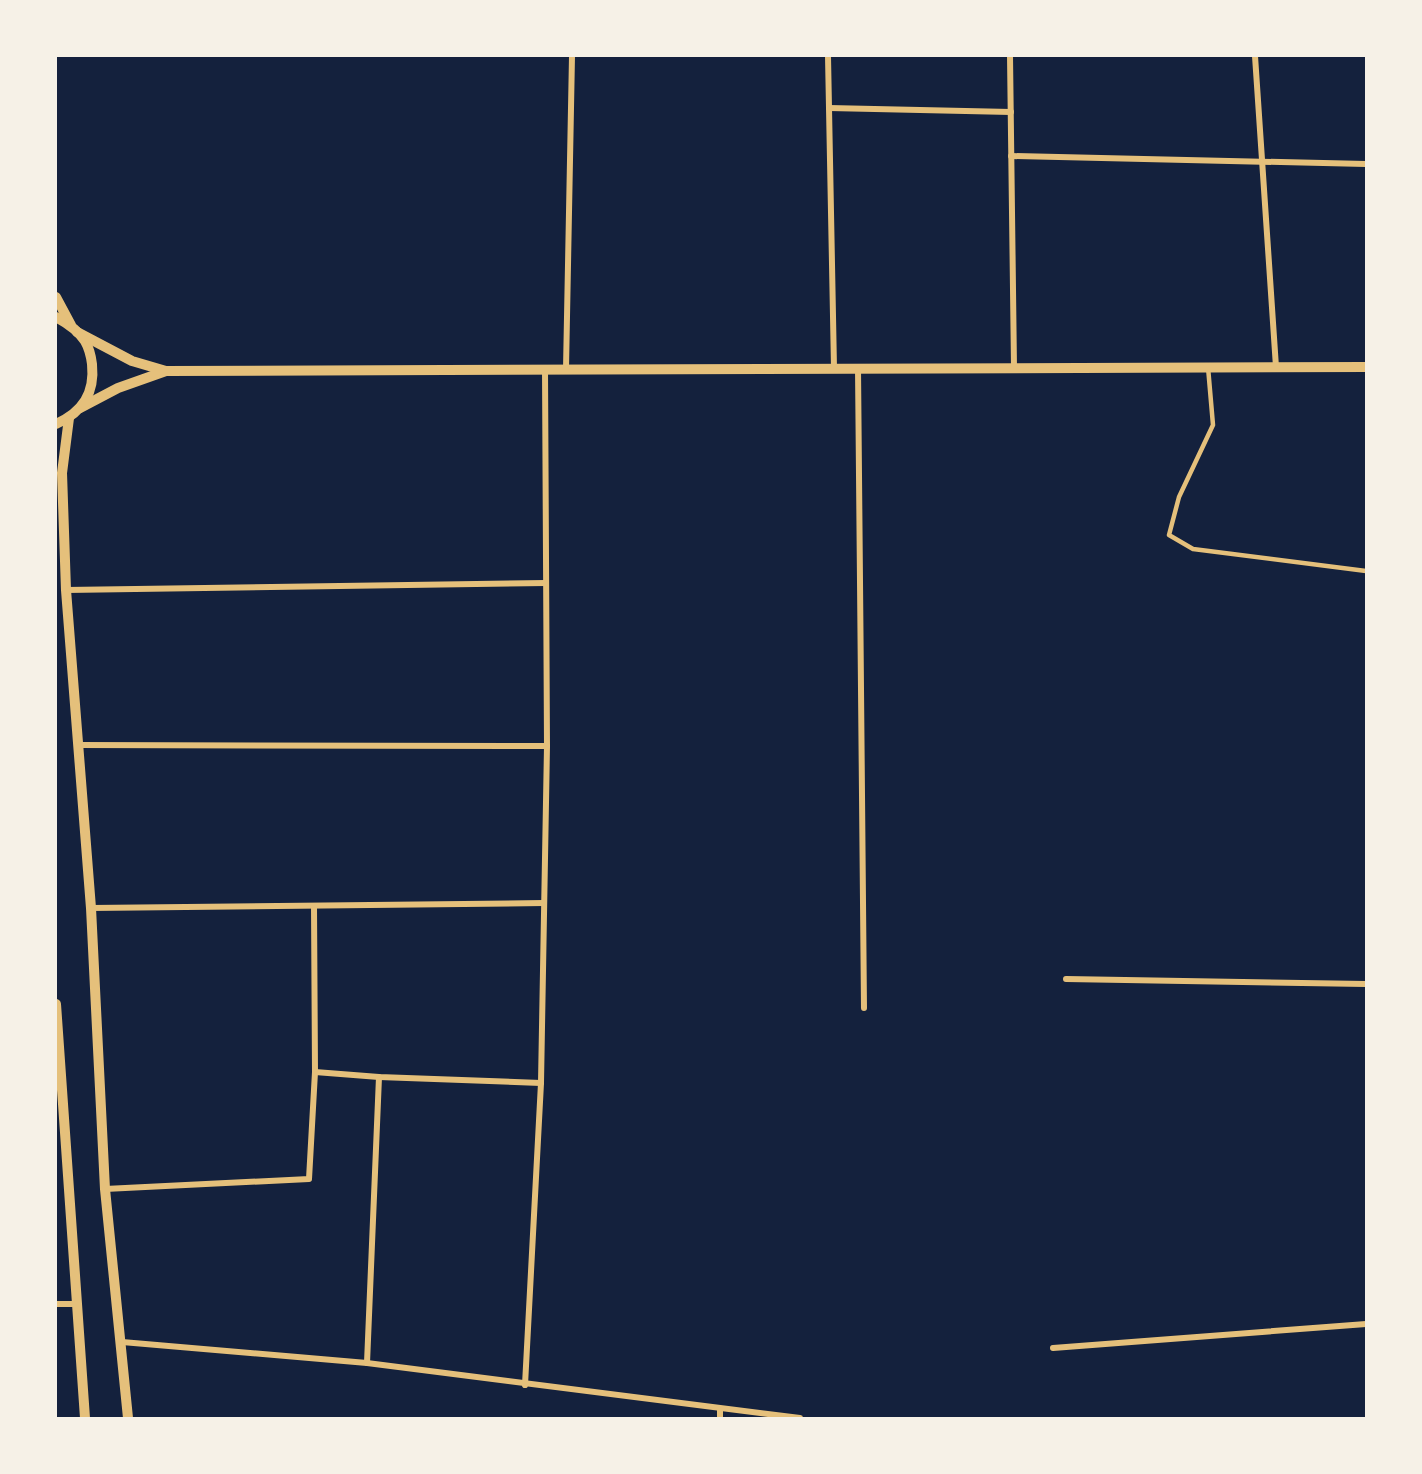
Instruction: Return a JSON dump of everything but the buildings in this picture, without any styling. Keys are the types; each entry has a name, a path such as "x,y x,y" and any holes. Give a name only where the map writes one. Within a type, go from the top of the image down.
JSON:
{"street":[{"path":"566,369 572,56"},
{"path":"828,56 834,368"},
{"path":"1010,56 1014,368"},
{"path":"1255,56 1276,367"},
{"path":"829,108 1011,112"},
{"path":"1011,156 1366,164"},
{"path":"56,297 91,354 93,378 89,392 80,408"},
{"path":"56,317 132,361 166,371 1366,367"},
{"path":"858,368 864,1008"},
{"path":"525,1385 542,1083 548,746 545,369"},
{"path":"56,424 118,388 166,371"},
{"path":"69,418 62,473 66,590 91,908 105,1189 128,1419"},
{"path":"66,590 546,583"},
{"path":"77,745 548,746"},
{"path":"91,908 544,903"},
{"path":"105,1189 309,1179 315,1072 314,906"},
{"path":"1066,979 1366,984"},
{"path":"56,1004 85,1419"},
{"path":"315,1072 379,1077 542,1083"},
{"path":"367,1363 379,1077"},
{"path":"56,1304 76,1304"},
{"path":"1053,1348 1366,1324"},
{"path":"122,1342 367,1363 800,1419"},
{"path":"720,1408 720,1419"}],"lane":[{"path":"1208,367 1213,425 1179,497 1169,535 1193,549 1366,571"}]}
